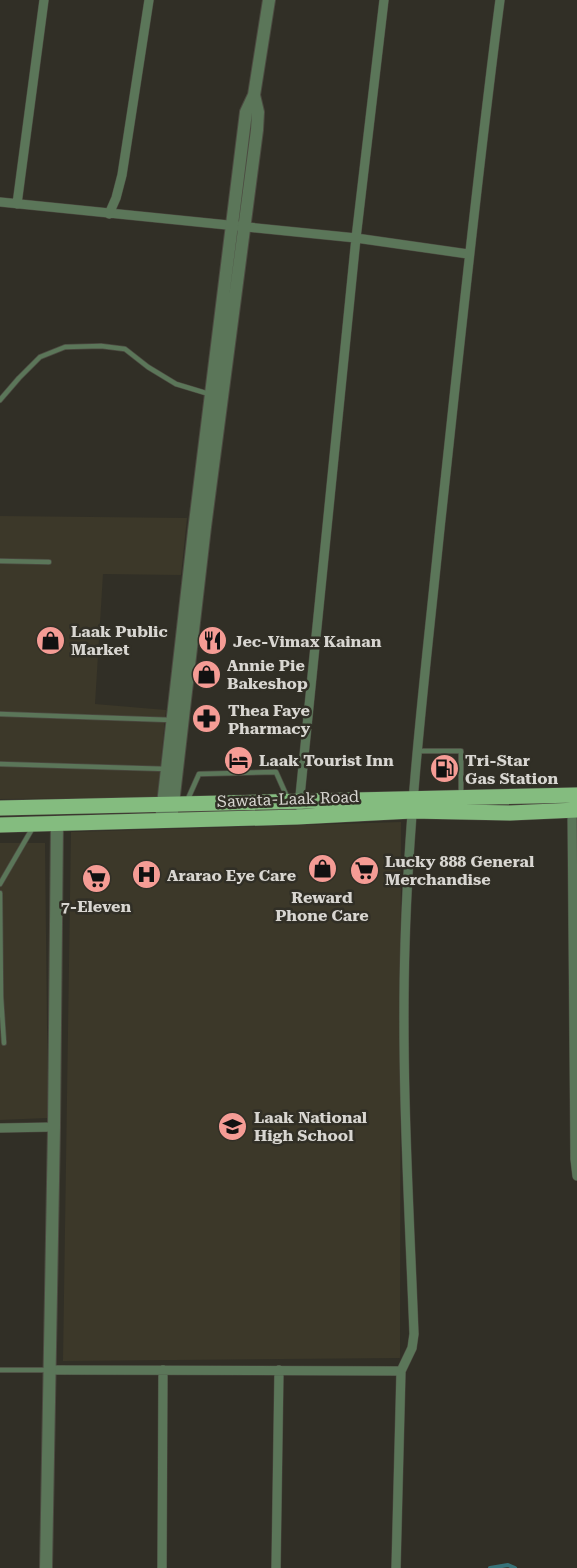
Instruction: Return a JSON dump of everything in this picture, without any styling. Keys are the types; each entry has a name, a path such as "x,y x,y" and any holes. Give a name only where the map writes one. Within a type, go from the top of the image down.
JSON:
{"main road":[{"name":"Sawata-Laak Road","path":"0,825 297,817 461,798 575,802"},
{"name":"Sawata-Laak Road","path":"0,808 294,801 413,804 510,813 575,802"}],"street":[{"path":"17,204 44,0"},
{"path":"109,214 122,175 149,0"},
{"path":"166,821 174,804 171,769 212,394 238,227 257,130 258,112 254,95 268,0"},
{"path":"297,817 294,801 384,0"},
{"path":"396,1568 401,1371 410,1354 414,1334 408,1200 405,1023 405,944 413,804 468,254 500,0"},
{"path":"0,202 356,238 468,254"},
{"path":"176,720 238,227"},
{"path":"575,802 575,1159 577,1176"},
{"path":"46,1568 57,823"},
{"path":"0,1128 54,1127"},
{"path":"50,1370 401,1371"},
{"path":"162,1568 163,1370"},
{"path":"276,1568 279,1370"}],"lane":[{"path":"0,400 18,378 40,357 65,347 100,346 125,349 148,367 176,384 212,394"},
{"path":"0,561 49,562"},
{"path":"0,714 176,720"},
{"path":"417,751 461,751 461,798"},
{"path":"0,764 171,769"},
{"path":"174,804 199,774 276,772 294,801"},
{"path":"0,884 34,824"},
{"path":"0,893 4,1043"},
{"path":"0,1370 50,1370"}],"shaded area":[{"name":"Laak Public Market","path":"0,516 187,518 181,575 103,574 95,704 166,710 157,798 0,799"},
{"name":"Laak National High School","path":"401,822 400,1358 63,1361 71,832"},
{"path":"0,843 45,843 48,1118 0,1120"}],"waterway":[{"path":"490,1568 508,1565 515,1568"}],"place":[{"name":"Laak Public Market","path":"50,640"},
{"name":"Jec-Vimax Kainan","path":"212,641"},
{"name":"Annie Pie Bakeshop","path":"206,674"},
{"name":"Thea Faye Pharmacy","path":"207,719"},
{"name":"Laak Tourist Inn","path":"238,760"},
{"name":"Tri-Star Gas Station","path":"444,769"},
{"name":"Reward Phone Care","path":"322,869"},
{"name":"Lucky 888 General Merchandise","path":"364,870"},
{"name":"Ararao Eye Care","path":"146,875"},
{"name":"7-Eleven","path":"96,878"},
{"name":"Laak National High School","path":"233,1126"}]}
